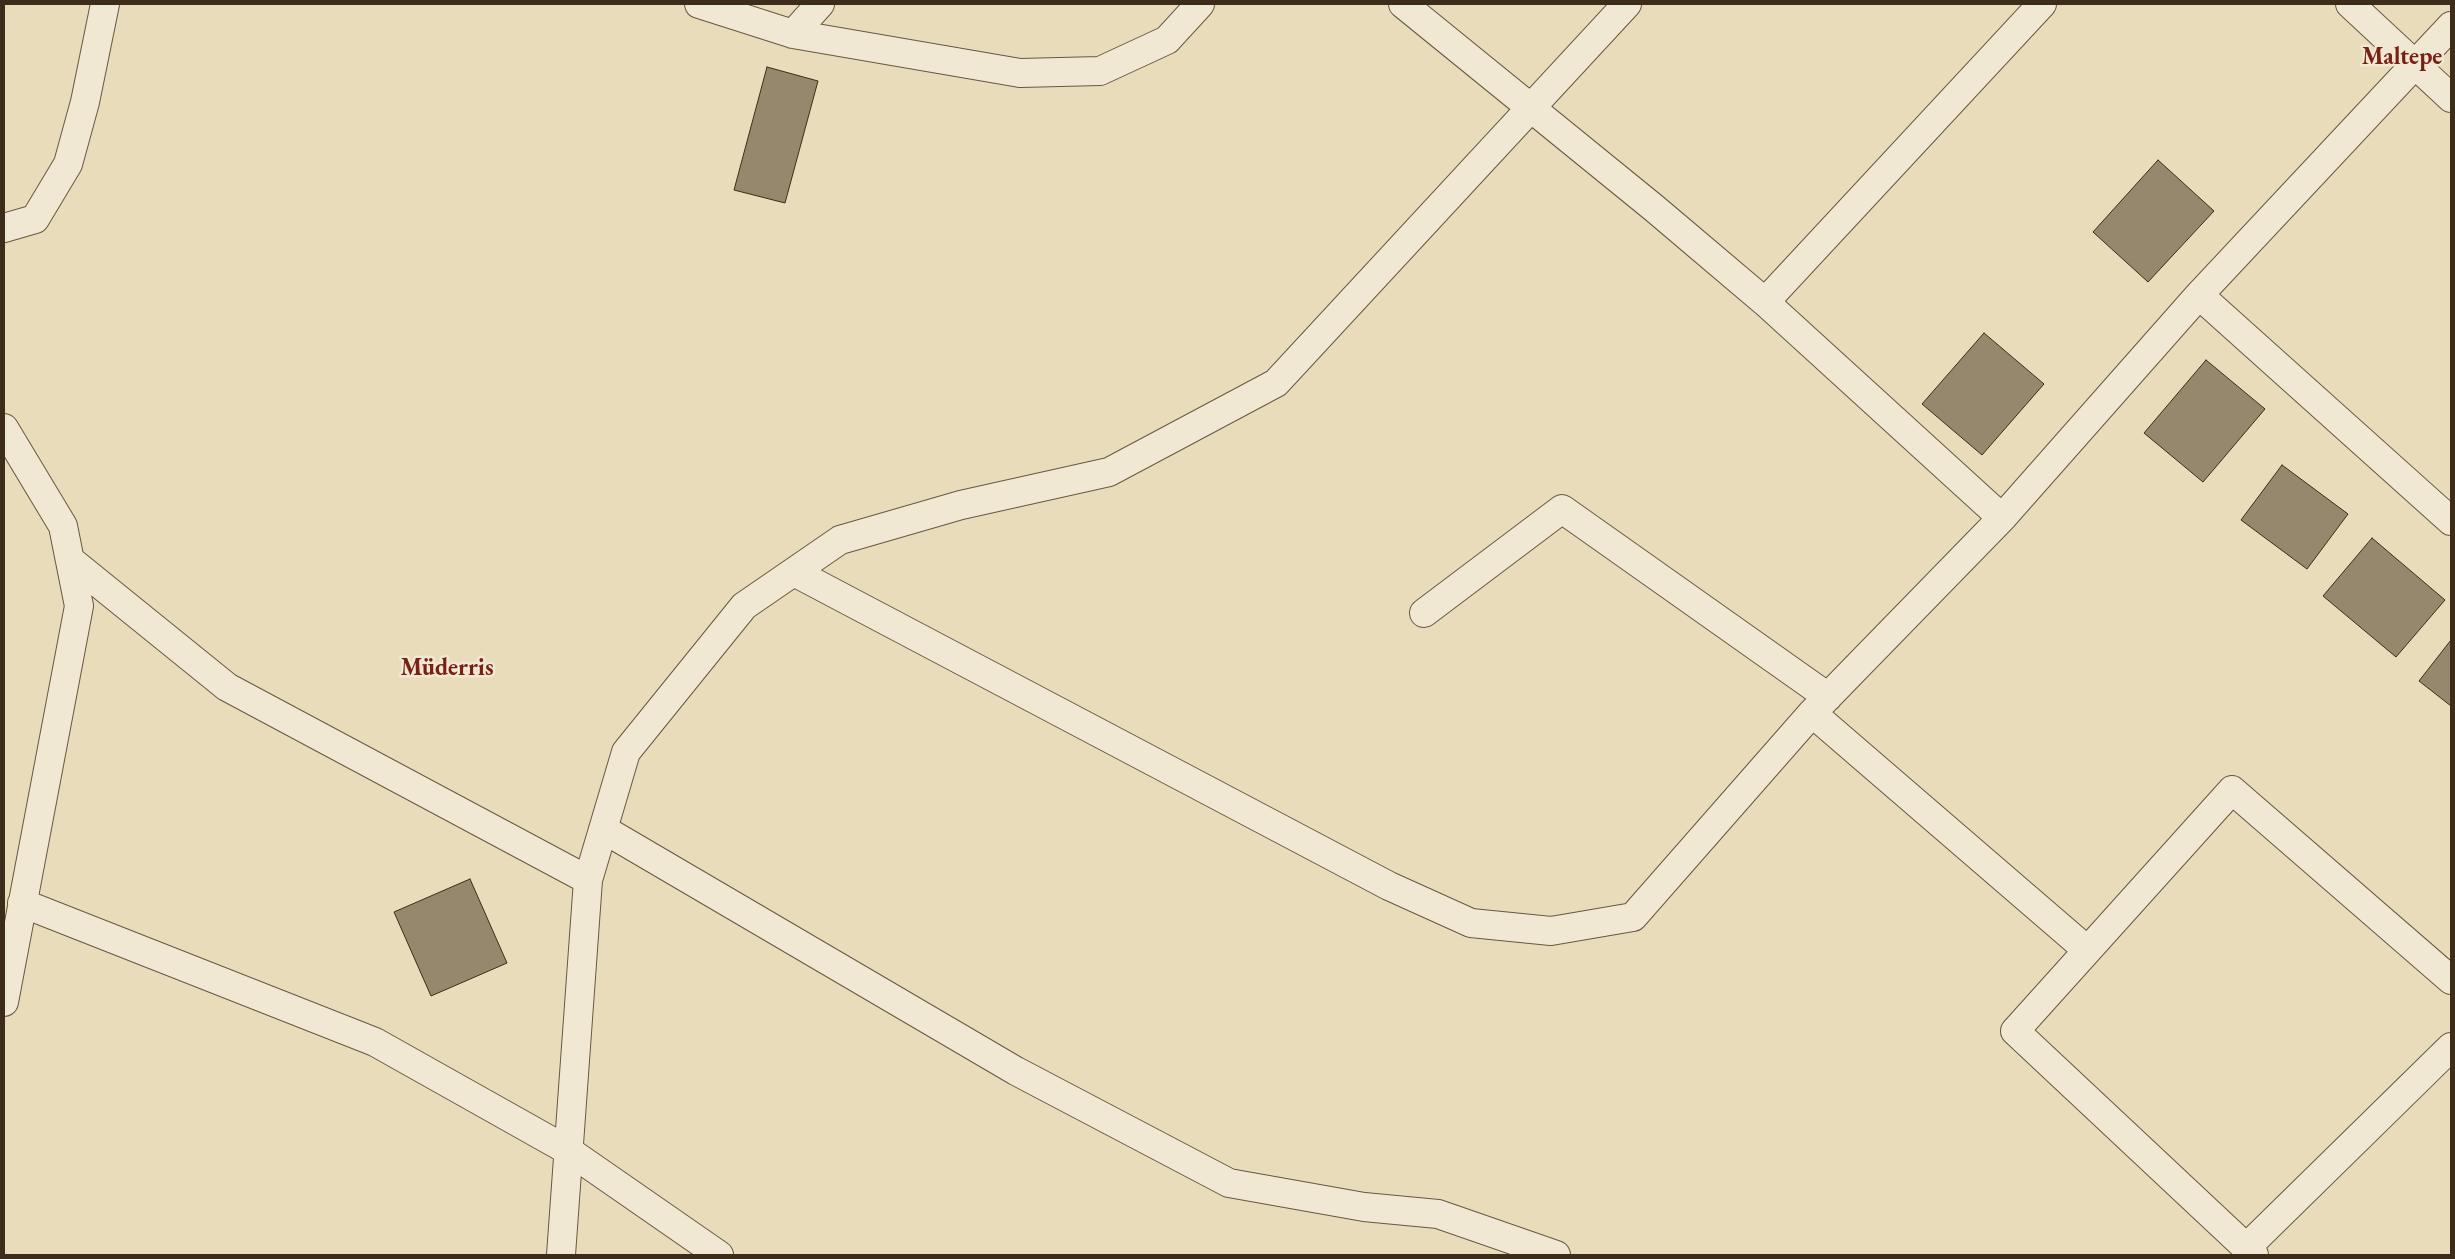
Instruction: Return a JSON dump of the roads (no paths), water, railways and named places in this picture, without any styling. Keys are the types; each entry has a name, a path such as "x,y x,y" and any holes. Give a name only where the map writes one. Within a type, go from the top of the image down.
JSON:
{"street":[{"path":"4,228 35,219 68,164 85,102 105,4"},
{"path":"700,4 792,34 1020,73 1100,71 1167,40 1200,4"},
{"path":"792,34 820,4"},
{"path":"1403,4 1654,208 1765,302 2002,518"},
{"path":"561,1255 588,880 626,752 744,606 840,540 961,505 1109,472 1276,383 1627,4"},
{"path":"1765,302 2042,4"},
{"path":"2350,4 2451,98"},
{"path":"794,572 1390,886 1471,923 1551,931 1633,917 1820,705 2002,518 2199,295 2451,26"},
{"path":"2199,295 2451,521"},
{"path":"4,428 63,526 79,606 22,903 8,953 4,1002"},
{"path":"1424,613 1562,509 1820,705 2087,950"},
{"path":"70,560 227,687 588,880"},
{"path":"2451,980 2232,790 2015,1031 2250,1252 2451,1047"},
{"path":"603,829 1016,1071 1229,1183 1364,1206 1438,1214 1556,1255"},
{"path":"22,903 375,1042 569,1151 719,1255"}],"district":[{"name":"Maltepe","path":"2402,57"},
{"name":"Müderris","path":"447,668"}]}
